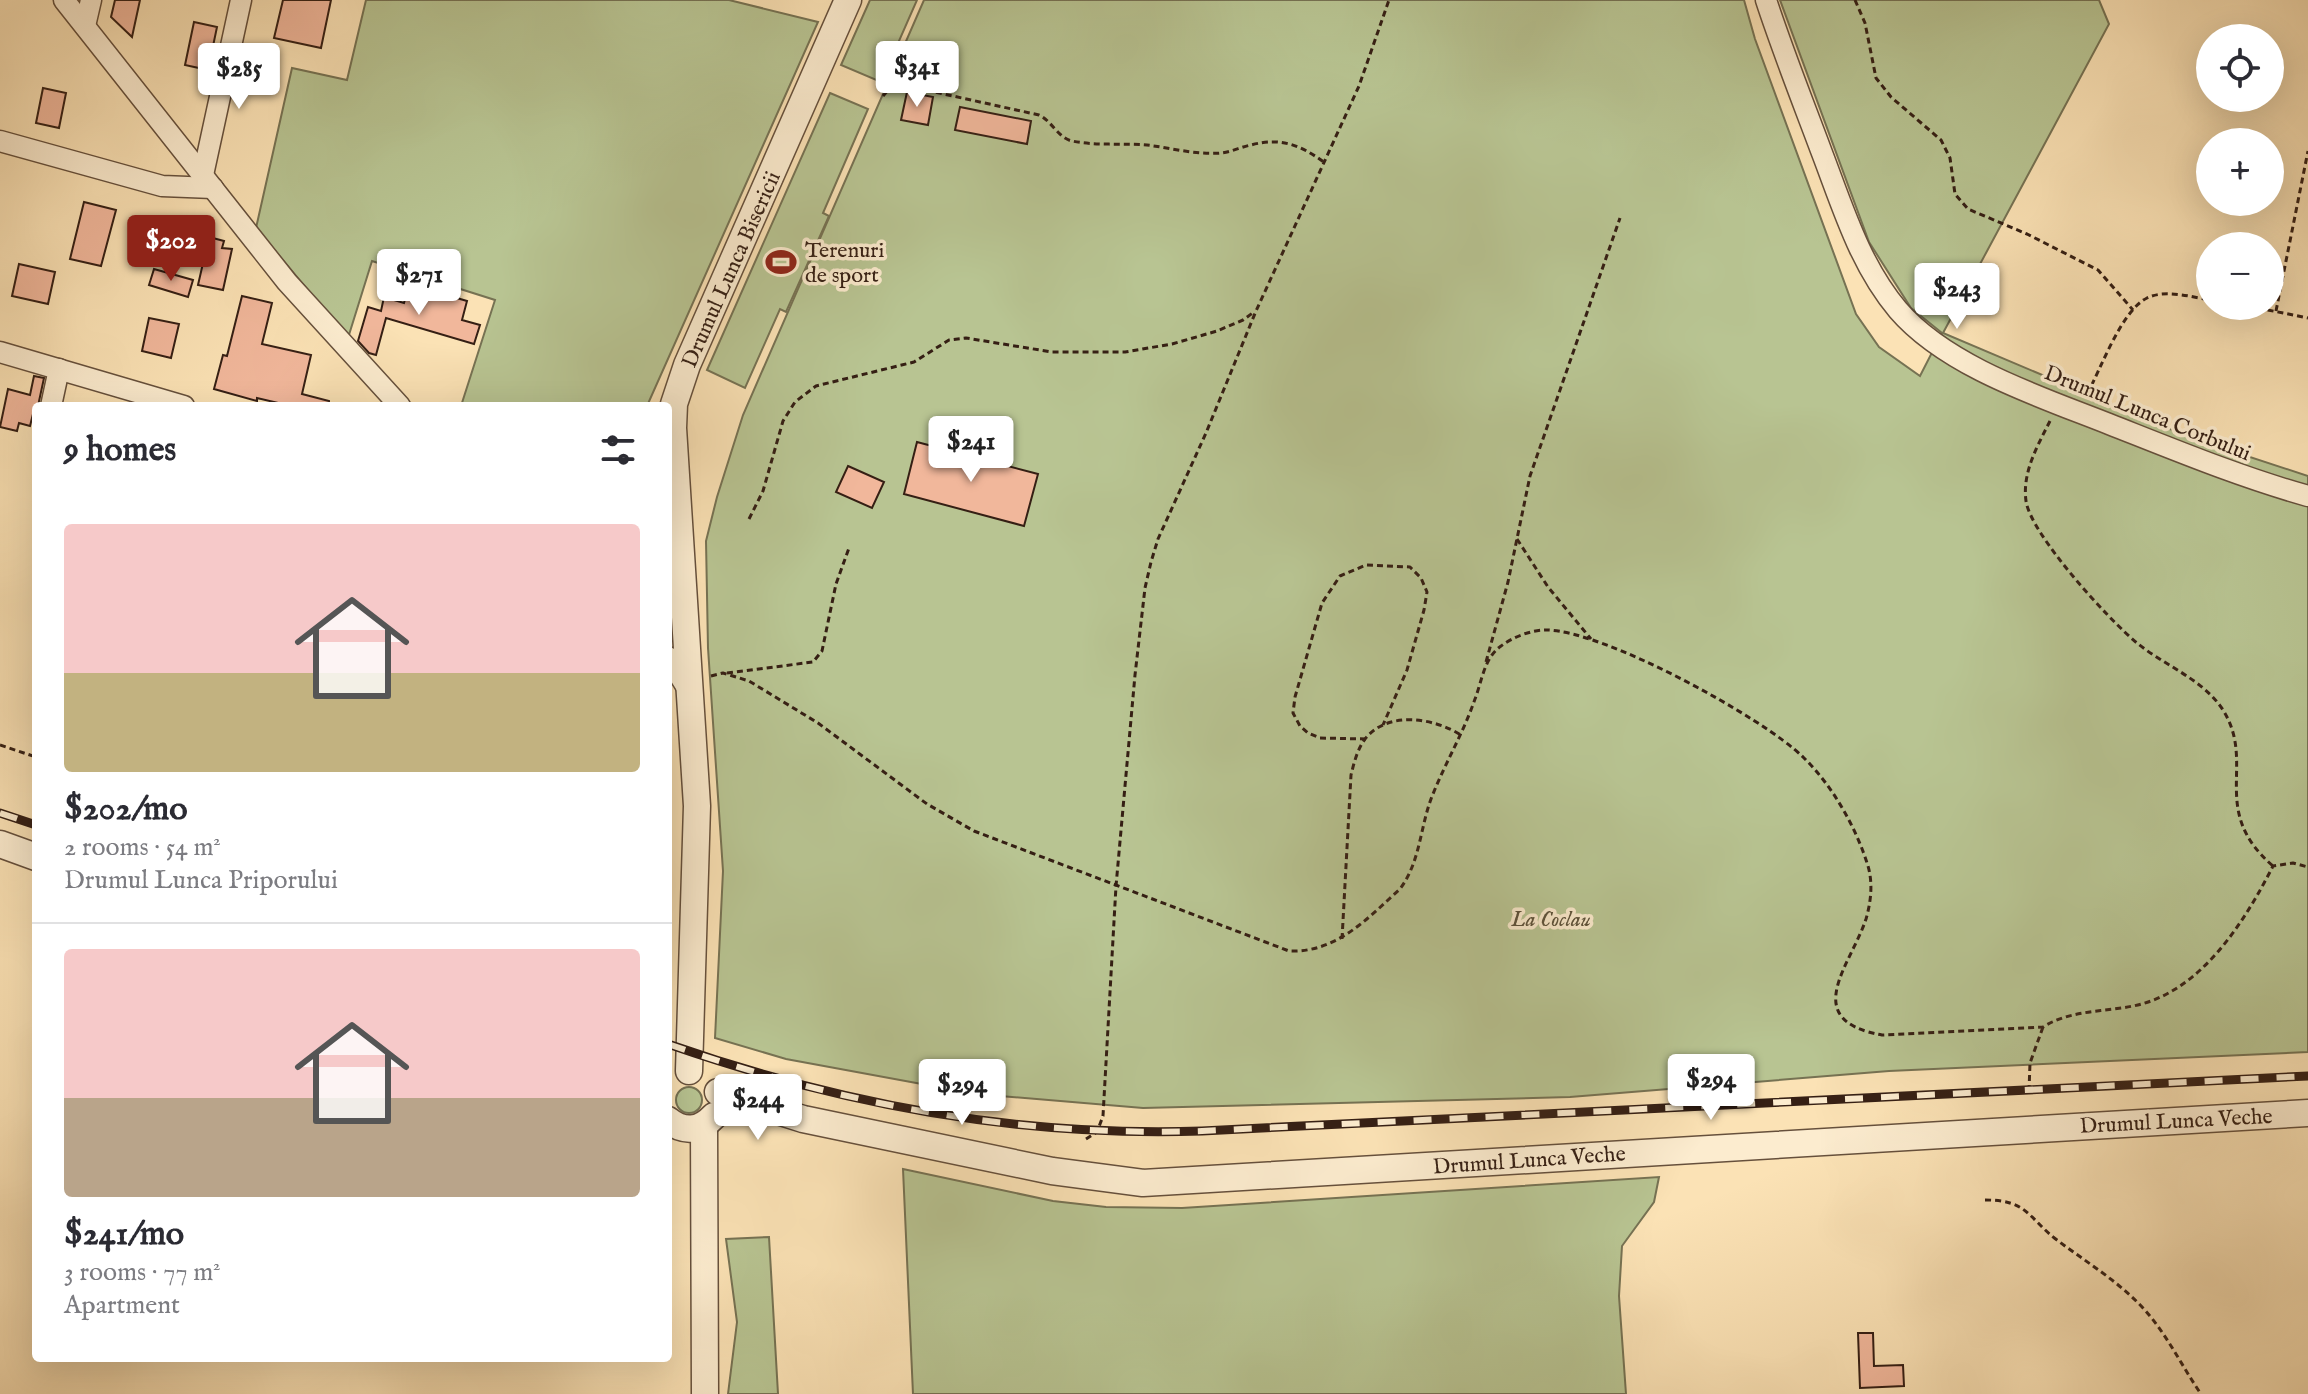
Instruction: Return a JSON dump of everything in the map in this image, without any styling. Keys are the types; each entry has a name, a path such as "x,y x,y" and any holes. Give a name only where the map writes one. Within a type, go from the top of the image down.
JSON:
{"street":[{"path":"64,0 297,293 396,402"},
{"path":"85,26 91,0"},
{"path":"208,182 241,0"},
{"name":"Drumul Lunca Bisericii","path":"674,1076 697,857 692,695 674,453 673,418 677,392 704,324 848,0"},
{"name":"Drumul Lunca Corbului","path":"1766,0 1853,235 1884,291 1913,326 1973,365 2068,407 2204,462 2308,496"},
{"path":"0,141 162,186 208,182"},
{"path":"0,352 170,402"},
{"path":"52,402 59,369"},
{"path":"672,663 692,695"},
{"path":"0,844 32,856"},
{"name":"Drumul Lunca Veche","path":"674,1076 707,1076 697,1116 803,1119 1039,1168 1143,1183 2308,1113"},
{"path":"697,1116 706,1283 705,1394"}],"path":[{"path":"1086,1139 1097,1132 1103,1116 1116,886 1135,675 1151,562 1158,539 1256,311 1359,86 1389,0"},
{"path":"1855,0 1865,23 1876,78 1891,97 1941,140 1950,158 1955,194 1968,209 2027,234 2098,270 2133,310"},
{"path":"883,96 894,83 1039,115 1047,118 1058,133 1070,141 1224,153 1261,142 1277,141 1304,148 1325,163"},
{"path":"2284,271 2308,151"},
{"path":"723,673 749,681 818,723 945,816 974,831 1289,951 1314,949 1342,939 1400,889 1417,856 1432,795 1461,735 1485,668 1530,476 1620,218"},
{"path":"2196,298 2165,294 2147,298 2133,310 2034,455 2026,483 2026,503 2037,531 2119,626 2204,689 2223,710 2234,734 2235,801 2240,825 2258,853 2273,866 2293,863 2308,867"},
{"path":"749,519 763,491 783,421 795,402 816,386 914,362 949,340 966,338 1052,352 1125,352 1172,344 1217,331 1256,311"},
{"path":"2284,313 2308,318"},
{"path":"1517,539 1548,587 1593,641"},
{"path":"692,695 704,679 712,675 813,662 822,651 836,584 849,548"},
{"path":"1342,939 1351,775 1356,755 1366,739 1383,725 1407,670 1427,592 1421,578 1410,567 1366,565 1340,576 1322,603 1295,697 1293,713 1300,726 1320,738 1366,739"},
{"path":"1485,668 1501,646 1523,634 1546,630 1611,646 1678,679 1774,733 1805,758 1848,819 1868,867 1872,894 1865,921 1841,970 1836,990 1838,1009 1845,1021 1862,1032 1882,1035 2043,1027 2072,1014 2149,1002 2179,986 2205,966 2243,918 2273,866"},
{"path":"1383,725 1412,720 1433,721 1461,735"},
{"path":"0,745 32,756"},
{"path":"2029,1091 2030,1063 2043,1027"},
{"path":"1985,1200 2013,1202 2029,1212 2055,1238 2117,1284 2142,1307 2166,1337 2201,1394"}],"green space":[{"path":"366,0 729,0 818,22 649,402 462,402 495,300 372,261 348,338 256,228 292,68 347,80"},
{"path":"870,0 917,0 881,82 841,65"},
{"name":"La Coclau","path":"924,0 1744,0 1755,39 1856,314 1879,347 1920,376 1942,333 1911,308 1869,242 1780,0 2099,0 2109,24 1943,333 2189,437 2308,476 2308,1052 1889,1071 1570,1097 1143,1108 976,1094 786,1059 715,1038 723,871 708,648 706,541 743,415"},
{"name":"Terenuri de sport","path":"830,93 868,109 823,213 829,216 786,312 780,309 745,388 707,370"},
{"path":"689,1087 698,1091 702,1100 698,1109 689,1113 680,1109 676,1100 680,1091"},
{"path":"903,1169 1053,1201 1106,1207 1182,1208 1659,1177 1654,1202 1622,1246 1619,1296 1626,1394 913,1394"},
{"path":"769,1237 778,1394 728,1394 737,1322 726,1239"}],"building":[{"path":"115,0 140,0 132,37 111,17"},
{"path":"283,0 331,0 321,48 274,38"},
{"path":"194,22 217,27 208,70 185,65"},
{"path":"43,88 66,93 59,128 36,123"},
{"path":"907,92 933,97 928,125 901,120"},
{"path":"960,107 1031,121 1027,144 955,130"},
{"path":"84,202 116,210 101,266 70,259"},
{"path":"209,237 224,241 222,248 232,249 223,290 198,285"},
{"path":"19,264 55,272 48,304 12,296"},
{"path":"154,269 193,280 188,297 149,285"},
{"path":"409,284 467,301 462,320 480,325 474,344 386,318 376,355 369,353 358,341 368,307 381,311 384,297 404,303"},
{"path":"242,296 272,303 262,344 311,355 302,394 329,402 274,402 257,398 257,401 214,389 223,355 227,356"},
{"path":"149,318 179,324 171,358 142,351"},
{"path":"34,376 44,378 39,402 32,402 30,426 19,423 17,431 0,427 8,389 30,395"},
{"path":"917,442 1038,474 1024,526 904,494"},
{"path":"848,466 884,482 872,508 836,492"},
{"path":"1858,1333 1873,1333 1874,1366 1903,1365 1904,1386 1860,1388"}],"railway":[{"path":"0,813 32,824"},
{"path":"672,1045 799,1084 931,1113 1065,1129 1133,1131 1202,1131 2308,1076"}],"place":[{"name":"Terenuri de sport","path":"781,262"}]}
